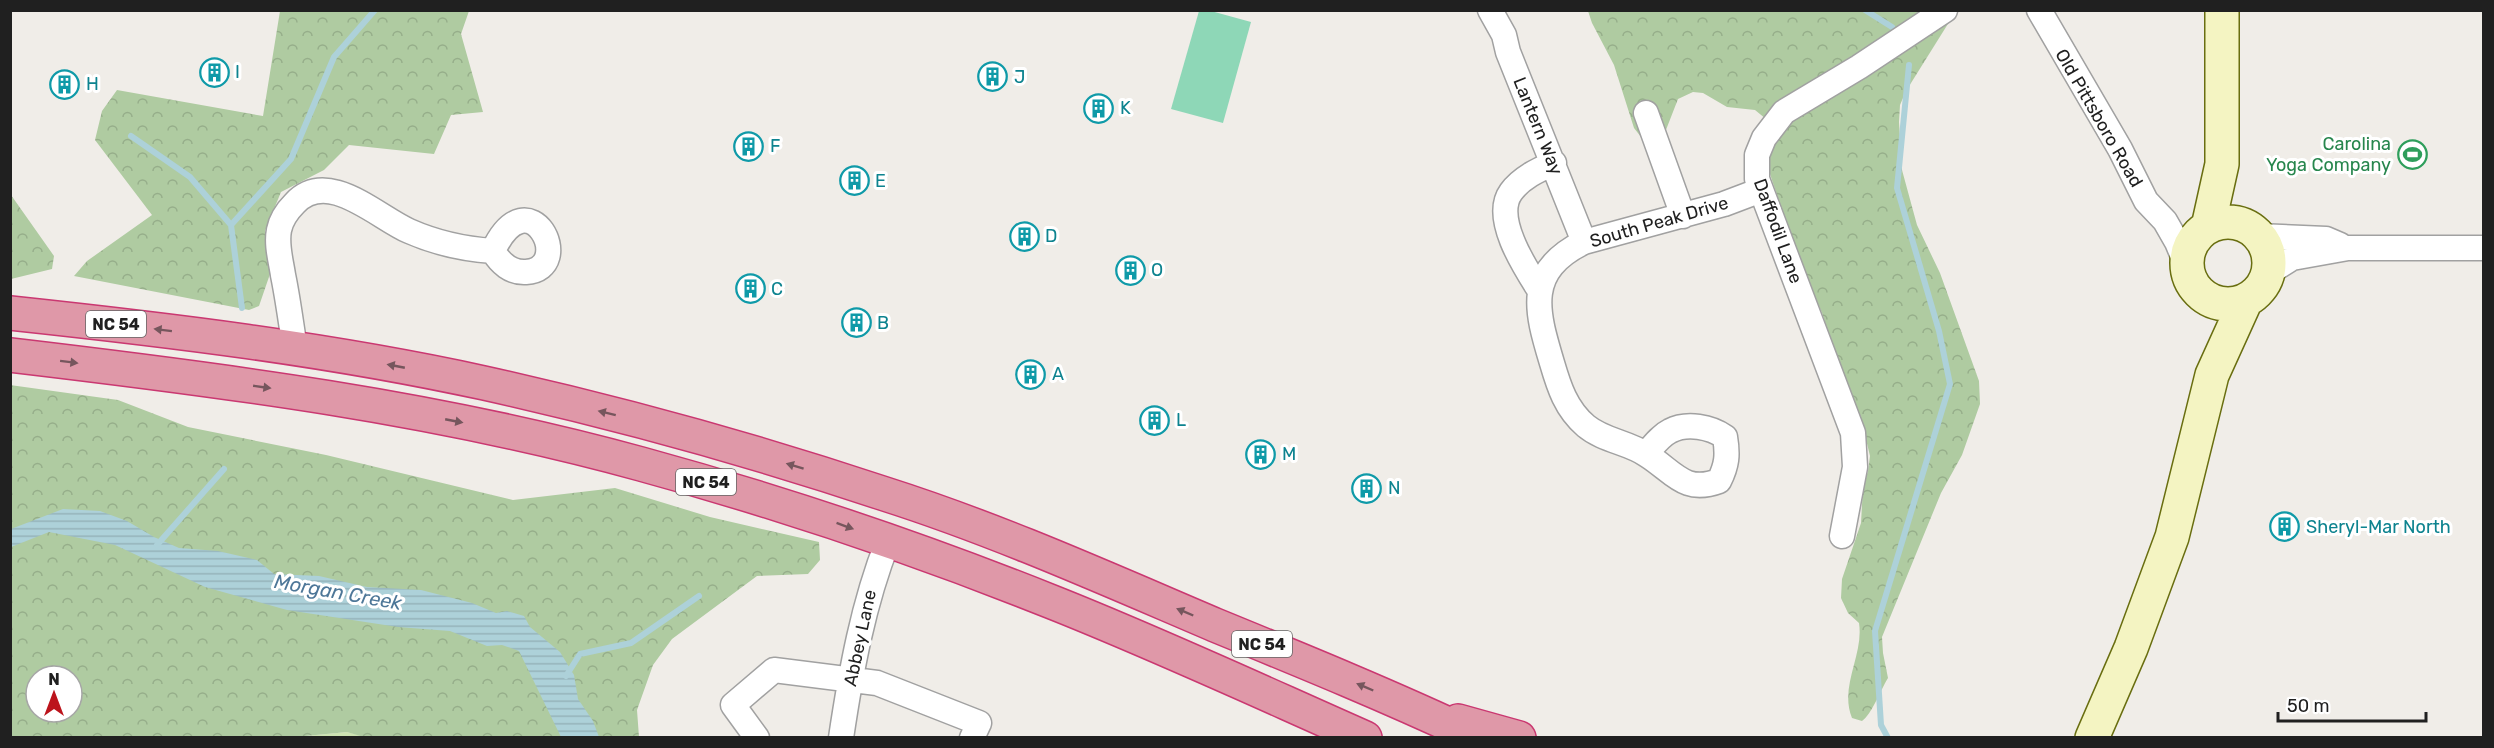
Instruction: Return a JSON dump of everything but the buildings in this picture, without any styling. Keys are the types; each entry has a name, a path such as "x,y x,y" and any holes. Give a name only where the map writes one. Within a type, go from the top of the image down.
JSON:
{"highway":[{"name":"NC 54","path":"10,313 295,348 482,383 697,436 885,494 1106,579 1419,710 1478,738"},
{"name":"NC 54","path":"10,355 273,388 410,412 570,447 704,482 832,521 970,570 1108,624 1365,738"},
{"path":"570,447 668,456 837,499 862,500 885,494"},
{"path":"888,541 910,530 927,531 1012,557 1106,579"},
{"path":"1419,710 1519,738"}],"main road":[{"path":"2206,229 2222,164 2222,10"},
{"path":"2092,738 2136,637 2172,537 2212,375 2246,300 2259,288 2268,273 2269,258 2265,245 2238,206 2222,164"},
{"path":"2212,375 2208,326 2194,280 2189,251 2193,242 2206,229 2218,223 2231,222 2256,233"},
{"path":"2194,280 2223,303 2246,300"}],"street":[{"name":"Lantern Way","path":"1490,10 1504,35 1508,52 1584,242"},
{"name":"Daffodil Lane","path":"1842,536 1855,467 1853,433 1757,179 1757,155 1764,138 1784,112 1859,67 1945,10"},
{"name":"Old Pittsboro Road","path":"2039,10 2120,149 2146,201 2165,221 2178,242 2194,280"},
{"path":"1646,113 1683,216"},
{"path":"1540,291 1520,260 1504,215 1510,193 1532,173 1554,164"},
{"path":"295,348 279,257 279,230 283,220 297,201 313,190 329,190 342,194 409,231 449,245 493,250"},
{"name":"South Peak Drive","path":"1646,454 1602,438 1572,412 1562,395 1538,311 1540,291 1545,276 1565,252 1584,242 1611,233 1683,216 1761,190"},
{"path":"2165,221 2206,229"},
{"path":"2256,233 2326,239 2348,248"},
{"path":"2268,273 2292,258 2348,248 2484,248"},
{"name":"Abbey Lane","path":"841,738 849,680 873,578 888,541"},
{"path":"757,738 733,705 774,670 877,683 979,723 972,738"}],"green space":[{"path":"280,11 469,11 461,34 483,112 451,115 434,154 349,145 324,170 281,192 265,231 270,274 259,306 249,310 74,276 87,261 152,215 95,140 102,111 117,90 263,116"},
{"path":"1199,11 1211,11 1251,22 1223,123 1171,109"},
{"path":"1588,11 1956,11 1906,91 1900,105 1899,122 1902,170 1917,225 1940,273 1979,381 1980,404 1962,455 1941,493 1882,637 1888,678 1873,708 1862,721 1852,718 1848,694 1860,635 1859,623 1848,613 1841,598 1842,579 1861,523 1863,487 1870,456 1864,431 1851,400 1822,313 1797,255 1769,171 1766,119 1755,110 1727,107 1703,93 1693,92 1678,99 1664,135 1651,139 1641,137 1634,128 1614,65"},
{"path":"11,195 54,256 52,269 11,279"},
{"path":"10,385 118,400 188,427 326,455 513,500 615,488 710,517 819,542 820,560 808,574 757,576 672,639 653,665 637,710 639,737 367,738 347,732 285,738 11,737"},
{"path":"347,732 367,737 285,738"}],"water":[{"name":"Morgan Creek","path":"63,509 100,511 127,521 179,548 218,551 257,560 274,574 319,576 367,587 421,590 472,603 496,613 507,611 524,616 530,627 560,652 574,675 578,699 593,721 599,737 561,737 519,651 502,645 487,646 450,631 398,627 287,610 205,587 115,545 49,532 11,547 11,529"}],"waterway":[{"path":"242,308 231,225 291,159 334,57 375,10"},
{"path":"1865,10 1892,27"},
{"path":"1888,738 1881,725 1875,631 1950,384 1939,331 1897,188 1909,65"},
{"path":"131,136 190,177 231,225"},
{"path":"157,545 224,469"},
{"path":"566,676 580,654 631,643 699,596"}],"place":[{"name":"I","path":"214,72"},
{"name":"J","path":"993,77"},
{"name":"H","path":"65,84"},
{"name":"K","path":"1099,108"},
{"name":"F","path":"749,146"},
{"name":"Carolina Yoga Company","path":"2412,154"},
{"name":"E","path":"854,181"},
{"name":"D","path":"1024,236"},
{"name":"O","path":"1130,270"},
{"name":"C","path":"750,289"},
{"name":"B","path":"856,323"},
{"name":"A","path":"1031,374"},
{"name":"L","path":"1155,420"},
{"name":"M","path":"1261,454"},
{"name":"N","path":"1367,488"},
{"name":"Sheryl-Mar North","path":"2285,527"}]}
